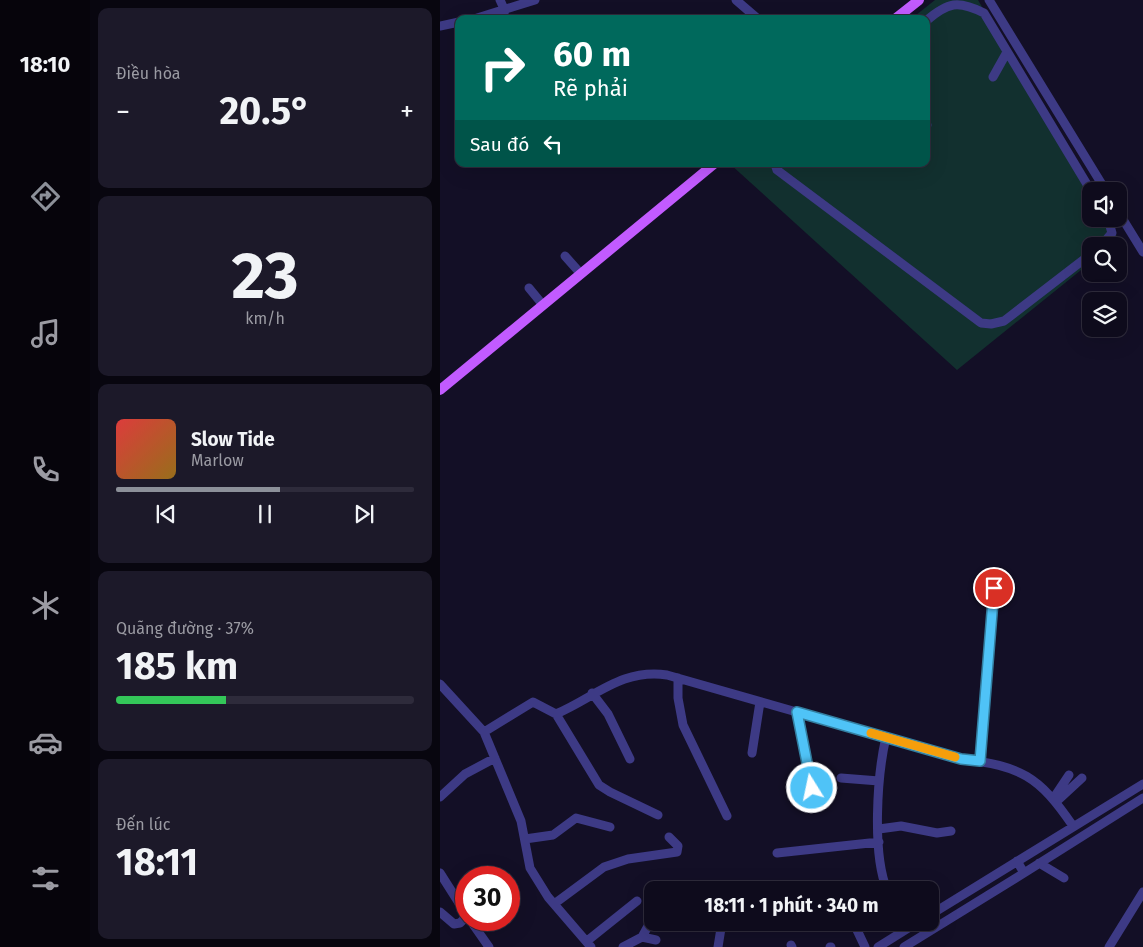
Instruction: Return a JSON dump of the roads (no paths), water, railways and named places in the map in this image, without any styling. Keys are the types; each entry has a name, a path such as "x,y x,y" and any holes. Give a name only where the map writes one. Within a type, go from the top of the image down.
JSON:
{"main road":[{"path":"900,15 919,0"},
{"path":"440,390 710,167"}],"street":[{"path":"500,0 505,11"},
{"path":"490,15 535,0"},
{"path":"736,0 753,15"},
{"path":"930,17 946,3 959,0 974,5 984,13 1086,182"},
{"path":"989,0 1100,182"},
{"path":"440,26 455,23"},
{"path":"993,78 1007,52"},
{"path":"776,167 777,170 981,323 992,324 1004,321 1082,261"},
{"path":"1127,226 1143,252"},
{"path":"565,256 581,274"},
{"path":"529,288 543,305"},
{"path":"980,761 994,588"},
{"path":"556,714 592,693 626,677 658,674 678,678 961,759 1012,768 1038,783 1055,800 1073,826"},
{"path":"678,678 678,698 683,725 727,816"},
{"path":"440,684 484,732 521,821 526,839 530,868 554,904 589,944 637,901"},
{"path":"592,693 608,714 630,759"},
{"path":"484,732 533,702 556,714 599,784 617,796 658,815"},
{"path":"752,753 760,702"},
{"path":"797,712 812,788"},
{"path":"884,881 879,842 879,781 886,737"},
{"path":"440,797 466,774 494,758"},
{"path":"1055,800 1069,774"},
{"path":"841,778 879,781"},
{"path":"1055,800 1082,778"},
{"path":"904,947 1020,867 1073,826 1143,784"},
{"path":"939,910 1020,867 1039,864 1143,798"},
{"path":"526,839 554,835 576,818 610,827"},
{"path":"879,829 901,826 937,833 951,831"},
{"path":"554,904 604,867 628,859 677,852 678,846 669,837"},
{"path":"777,853 879,842"},
{"path":"1039,864 1064,878"},
{"path":"440,873 444,887 455,902"},
{"path":"1109,947 1143,892"},
{"path":"440,912 455,924"},
{"path":"478,931 489,947"},
{"path":"623,947 642,937 645,931"},
{"path":"718,947 721,931"},
{"path":"857,931 865,947"},
{"path":"878,947 899,931"},
{"path":"642,937 656,940"}]}
